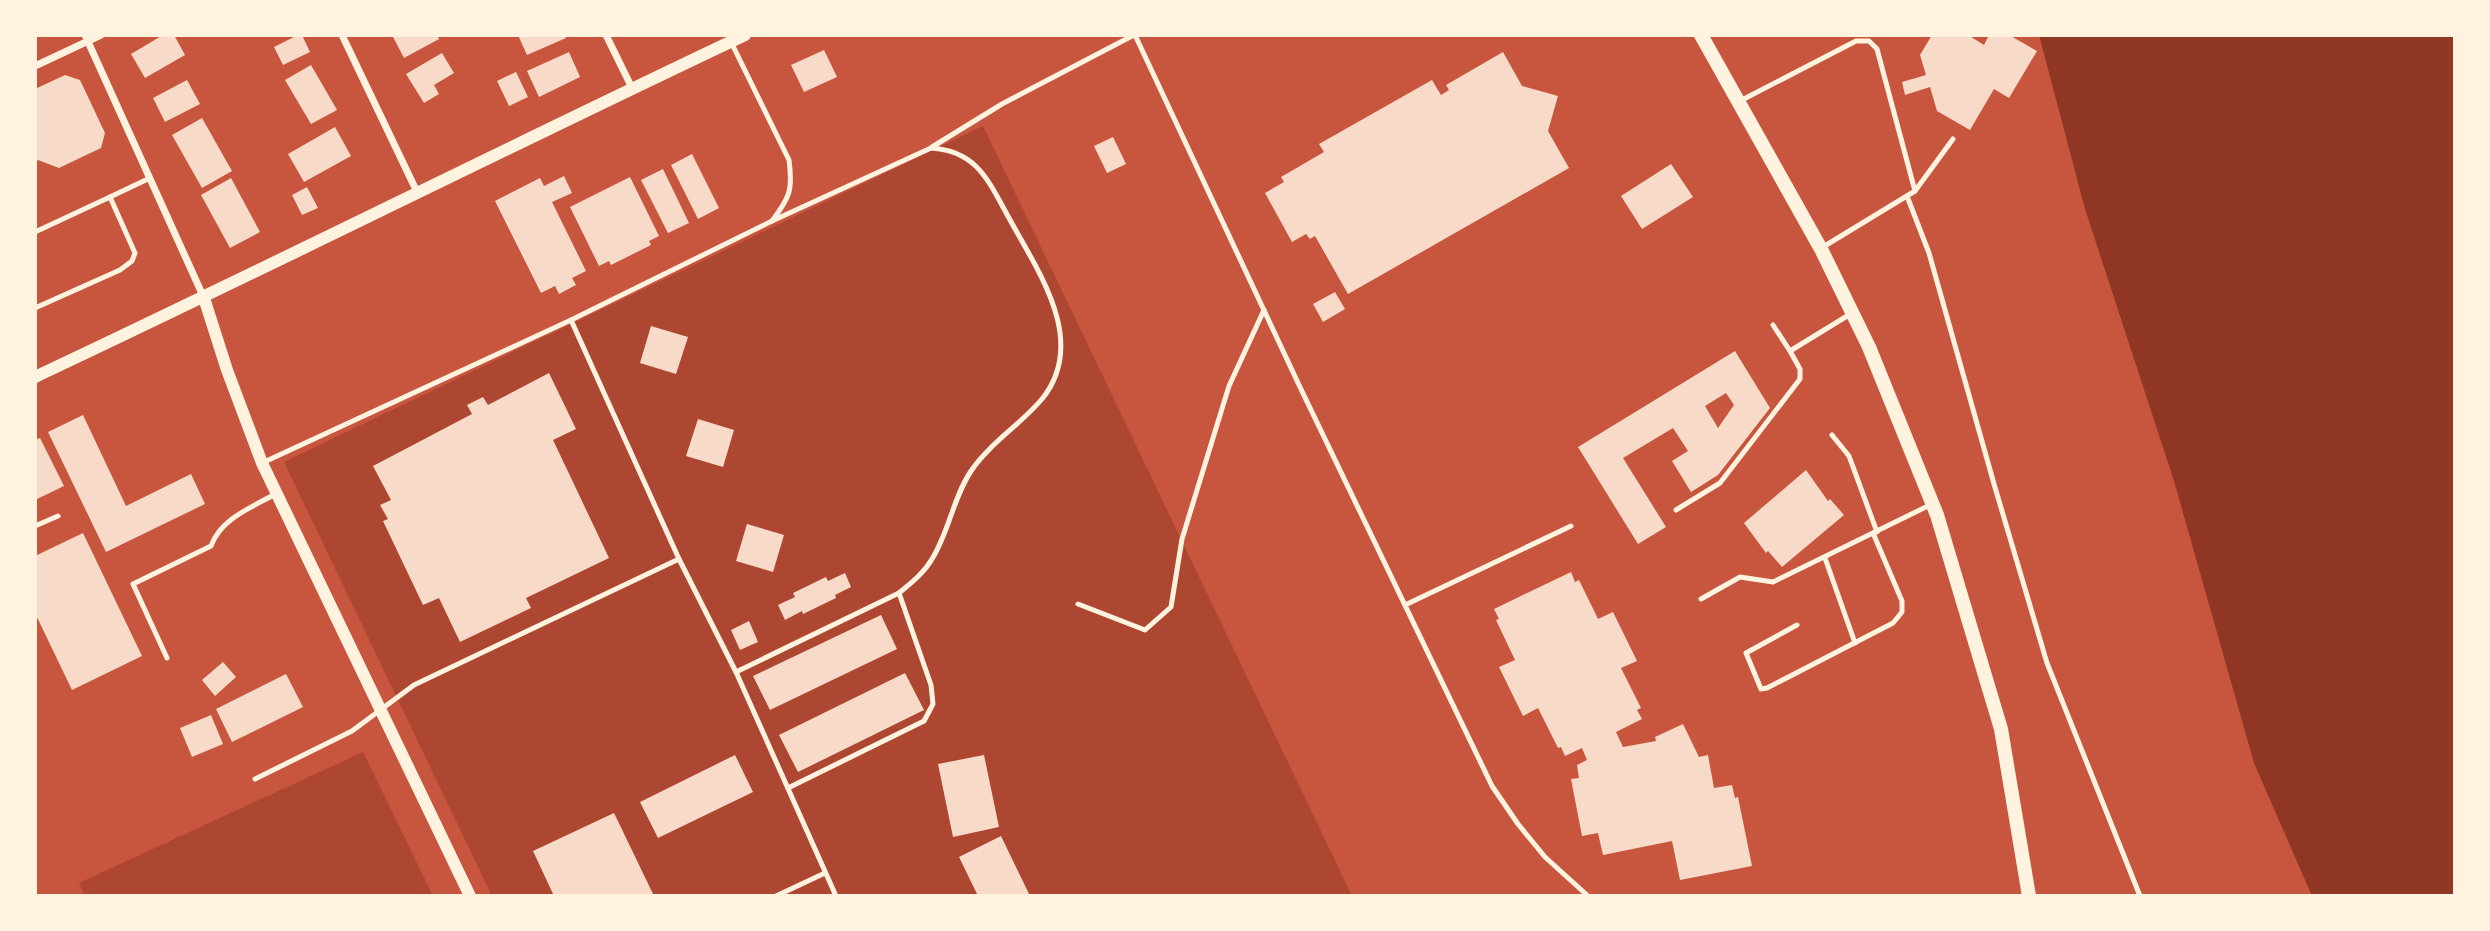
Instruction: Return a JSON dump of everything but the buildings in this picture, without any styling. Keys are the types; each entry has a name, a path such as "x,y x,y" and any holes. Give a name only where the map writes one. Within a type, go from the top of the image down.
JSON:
{"main road":[{"path":"1701,35 1821,249 1869,347 1932,504 2001,729 2029,896"}],"street":[{"path":"35,66 87,38 101,35"},
{"path":"342,35 417,192"},
{"path":"606,35 632,88"},
{"path":"35,377 746,35"},
{"path":"87,38 204,298 226,370 262,463 470,896"}],"lane":[{"path":"262,463 571,320 772,221 931,148 1002,104 1135,35 1492,786 1545,857 1588,896"},
{"path":"1739,102 1856,41 1868,38 1877,49 1915,191"},
{"path":"731,42 789,160 792,180 787,202 772,221"},
{"path":"1821,249 1915,191 1953,139"},
{"path":"736,672 899,593 921,574 933,558 971,472 998,440 1041,399 1053,381 1061,330 1053,299 996,193 969,159 950,149 931,148"},
{"path":"35,232 150,178"},
{"path":"1907,196 1930,253 2047,663 2140,896"},
{"path":"35,308 120,270 132,261 135,253 110,197"},
{"path":"1078,604 1145,630 1171,607 1182,539 1229,386 1264,310"},
{"path":"1790,351 1852,313"},
{"path":"571,320 679,559 736,672 836,896"},
{"path":"1675,510 1720,483 1800,379 1800,369 1773,325"},
{"path":"1797,625 1746,653 1761,689 1893,623 1902,612 1902,601 1849,456 1832,435"},
{"path":"167,658 133,584 211,546 215,536 228,522 277,493"},
{"path":"1701,599 1740,577 1773,582 1932,504"},
{"path":"35,526 58,516"},
{"path":"1405,605 1571,526"},
{"path":"1825,558 1855,643"},
{"path":"255,779 352,731 414,685 679,559"},
{"path":"788,788 924,721 933,704 931,685 899,593"},
{"path":"776,896 825,873"}],"shaded area":[{"path":"2039,35 2455,35 2455,896 2312,896 2254,763 2174,481 2085,209"},
{"path":"983,126 1352,896 492,896 284,462"},
{"path":"363,752 433,896 85,896 79,883"}]}
